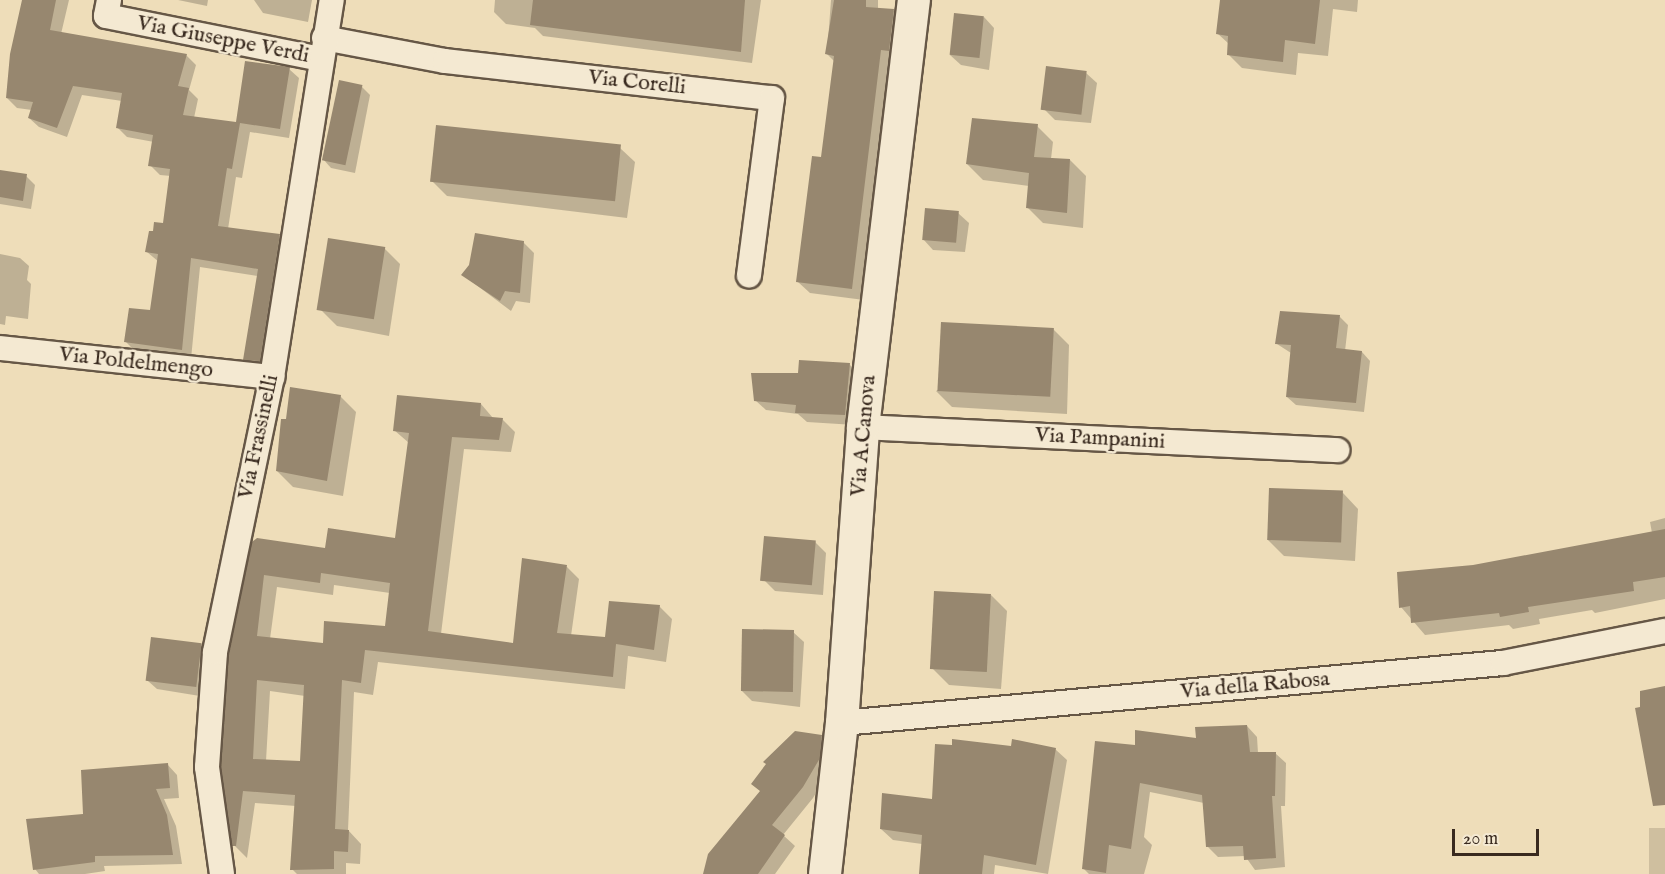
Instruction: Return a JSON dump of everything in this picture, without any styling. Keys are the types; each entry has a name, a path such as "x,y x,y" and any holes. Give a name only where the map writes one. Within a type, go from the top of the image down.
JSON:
{"street":[{"name":"Via Giuseppe Verdi","path":"109,0 106,16 322,49"},
{"name":"Via Frassinelli","path":"222,874 207,767 208,709 215,652 273,377 322,49 332,0"},
{"name":"Via A.Canova","path":"825,874 842,723 863,427 914,0"},
{"name":"Via Corelli","path":"322,49 772,98 749,276"},
{"name":"Via Poldelmengo","path":"0,348 273,377"},
{"name":"Via Pampanini","path":"863,427 1338,450"},
{"name":"Via della Rabosa","path":"842,723 1503,663 1665,631"}],"shaded area":[{"path":"1649,828 1665,828 1665,874 1649,874"}],"building":[{"path":"22,0 56,0 50,30 187,54 178,86 189,88 183,115 236,122 245,61 290,67 280,129 240,123 232,169 227,168 218,226 280,234 260,361 243,360 258,269 191,258 182,350 124,342 129,308 150,310 158,254 145,252 149,231 153,231 154,222 163,223 170,169 148,166 153,135 116,128 122,93 73,86 57,128 28,118 33,102 6,98 10,54"},
{"path":"533,0 745,0 741,52 530,25"},
{"path":"834,0 866,0 866,7 894,9 889,51 881,50 852,289 796,282 812,156 821,157 834,56 825,54"},
{"path":"1220,0 1320,0 1315,44 1285,40 1283,62 1227,55 1228,36 1216,34"},
{"path":"954,13 984,16 979,58 950,55"},
{"path":"1046,66 1087,71 1081,115 1041,110"},
{"path":"339,80 362,85 345,165 322,160"},
{"path":"972,118 1038,124 1034,157 1070,159 1067,213 1026,208 1029,173 966,164"},
{"path":"436,125 621,144 615,201 430,182"},
{"path":"0,170 27,174 23,201 0,197"},
{"path":"925,208 959,211 956,243 922,240"},
{"path":"475,233 524,241 520,293 505,291 500,301 461,275 469,265"},
{"path":"328,238 385,247 374,319 317,310"},
{"path":"1280,311 1340,315 1336,348 1362,351 1356,403 1286,397 1291,345 1275,344"},
{"path":"941,322 1054,328 1050,397 937,391"},
{"path":"799,360 850,363 845,415 795,413 796,405 754,401 751,373 798,373"},
{"path":"290,387 341,395 327,481 276,471 281,419 286,419"},
{"path":"397,395 481,403 480,416 503,418 499,440 452,437 428,631 513,643 522,558 567,565 557,633 605,637 609,601 660,605 654,650 616,644 613,677 365,650 361,683 342,680 335,829 349,830 348,852 334,851 334,869 290,870 295,795 243,791 236,846 232,846 221,766 229,654 252,542 257,538 325,548 328,528 395,538 409,433 393,431","holes":["321,573 390,583 385,626 324,621 323,643 257,636 264,575 320,583","257,680 304,685 300,761 253,759"]},
{"path":"1269,488 1343,491 1341,543 1267,540"},
{"path":"1665,529 1665,577 1633,582 1634,591 1528,607 1529,612 1500,617 1499,613 1411,623 1410,606 1399,608 1397,572 1473,565"},
{"path":"764,536 816,541 812,585 760,581"},
{"path":"934,591 991,594 987,672 930,669"},
{"path":"742,629 794,630 793,692 741,691"},
{"path":"151,637 202,643 196,687 146,681"},
{"path":"1665,686 1665,805 1653,806 1635,708 1640,707 1640,691"},
{"path":"1247,725 1250,752 1276,752 1275,796 1272,796 1276,858 1244,860 1243,846 1206,847 1202,795 1140,783 1131,849 1109,845 1106,873 1082,869 1095,741 1135,745 1135,730 1196,738 1195,727"},
{"path":"795,731 822,735 820,758 803,787 772,825 785,835 758,874 703,874 708,854 760,791 751,784 766,764 763,762"},
{"path":"952,739 1011,746 1012,739 1056,748 1036,865 984,855 982,874 919,874 922,835 880,829 882,793 932,799 935,744 952,745"},
{"path":"168,763 170,788 156,789 167,815 173,855 95,856 95,862 33,870 26,819 83,814 81,770"}]}
